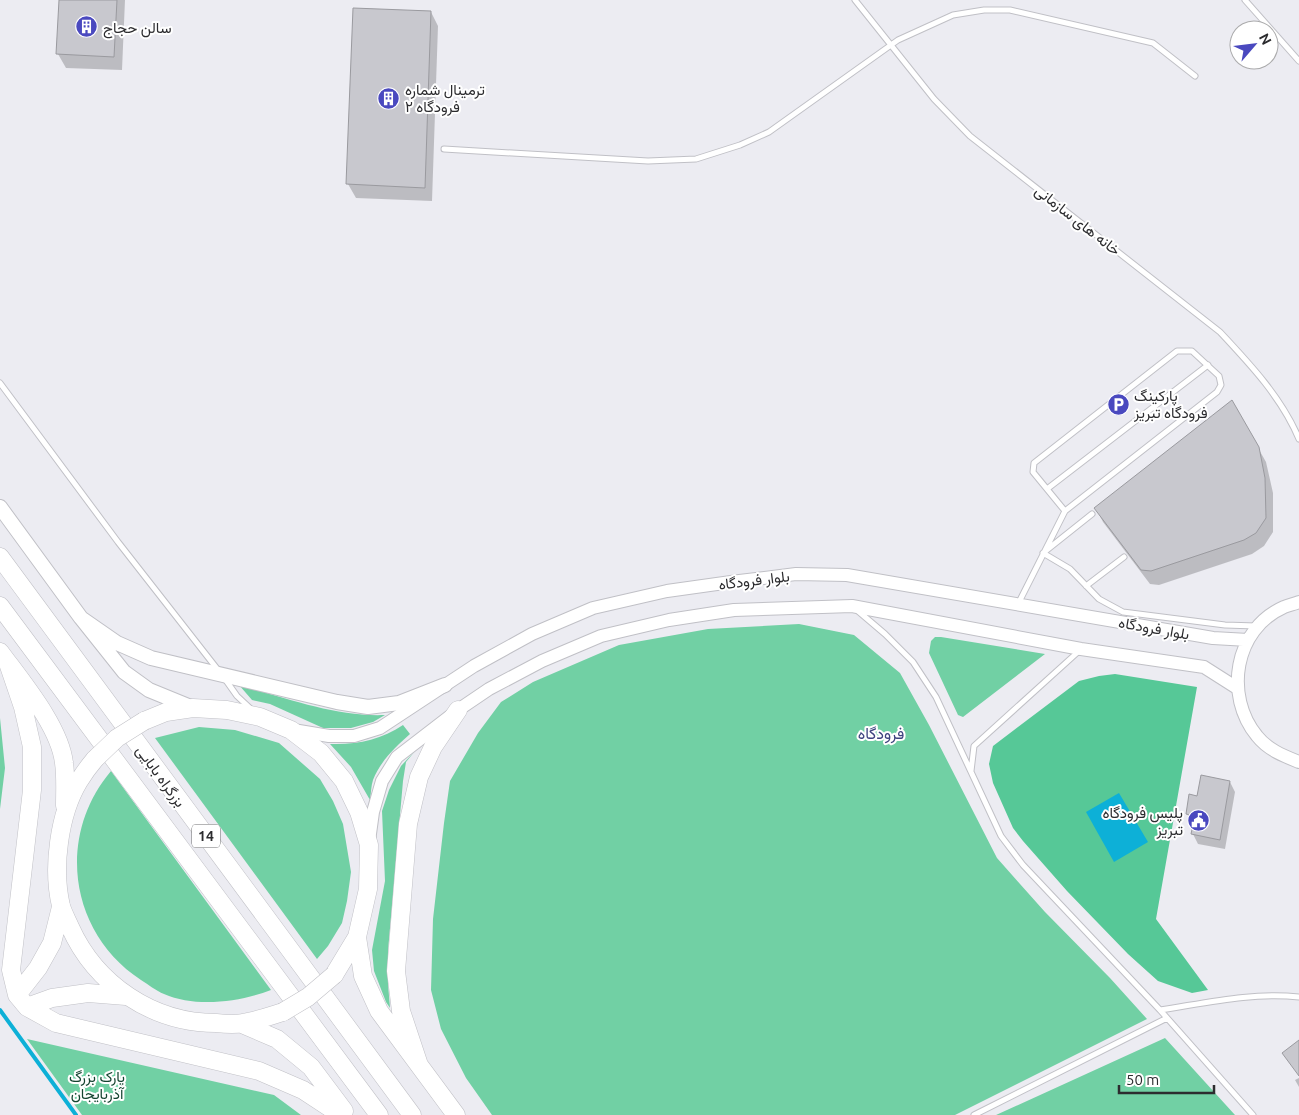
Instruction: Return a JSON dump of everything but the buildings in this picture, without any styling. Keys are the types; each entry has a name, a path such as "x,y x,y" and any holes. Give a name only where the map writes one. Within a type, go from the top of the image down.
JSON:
{"highway":[{"name":"بزرگراه بابایی","path":"0,557 412,1115"},
{"name":"بزرگراه بابایی","path":"0,606 379,1115"},
{"path":"4,658 36,701 54,733 64,762 66,813"},
{"path":"4,658 23,707 32,747 32,790 11,970 22,1001 56,1023 260,1071 302,1090 342,1115"},
{"path":"193,708 227,710 260,717 291,730 321,753 344,781 360,812 369,846 368,889 357,937 334,975 308,998 283,1012 242,1024 199,1023 159,1014 126,996 95,969 75,938 61,907 57,878 59,842 66,813 78,782 94,759 117,738 144,721 166,712 193,708"},
{"path":"419,1065 401,1011 396,971 408,824 419,777 433,748 458,710"},
{"path":"22,1001 52,942 61,907"},
{"path":"357,937 363,976 379,1010 456,1115"},
{"path":"22,1001 88,992 126,996"},
{"path":"242,1024 277,1040 311,1067 346,1115"}],"main road":[{"path":"0,508 81,618 124,672 150,690 193,708"},
{"path":"81,618 117,643 151,658 337,702 368,707 399,703 445,685"}],"street":[{"name":"بلوار فرودگاه","path":"291,730 328,736 354,736 380,728 474,666 532,634 593,608 666,591 796,574 847,575 1213,638 1248,640"},
{"path":"1298,600 1263,621 1248,640 1239,663 1237,688 1243,714 1258,737 1278,754 1299,762"},
{"name":"بلوار فرودگاه","path":"369,846 373,812 382,781 397,757 458,710 489,689 542,661 601,636 669,620 734,610 852,606 1081,650 1204,666 1237,688"}],"lane":[{"name":"خانه های سازمانی","path":"855,0 934,99 970,136 1220,332 1254,369 1292,422 1299,439"},
{"path":"1245,0 1299,62"},
{"path":"444,149 648,162 696,159 740,145 769,132 898,40 953,15 984,10 1010,10 1153,42 1194,76"},
{"path":"1018,604 1066,511 1217,392 1221,385 1218,376 1208,365 1192,351 1177,351 1034,463 1033,472 1066,511"},
{"path":"1047,489 1208,365"},
{"path":"0,383 118,542 237,696 260,717"},
{"path":"1043,553 1092,514"},
{"path":"1043,553 1070,569 1099,599 1123,612 1225,625 1259,626"},
{"path":"1086,586 1124,557"},
{"path":"852,606 885,634 913,662 936,697 1001,836 1023,865 1160,1010 1253,1115"},
{"path":"971,771 974,746 1081,650"},
{"path":"1160,1010 1226,999 1282,995 1299,997"},
{"path":"974,1115 1167,1018"}],"green space":[{"path":"799,624 854,635 900,673 929,725 997,858 1045,912 1110,978 1147,1019 955,1115 492,1115 466,1078 441,1029 431,990 433,919 450,781 478,733 501,702 533,682 619,645 708,629"},
{"path":"935,637 1045,654 963,717 958,715 929,653 931,641"},
{"path":"1115,674 1197,687 1156,919 1208,990 1192,993 1158,981 1128,954 1067,891 1023,841 1013,828 993,783 989,764 993,746 1079,681"},
{"path":"239,685 330,710 367,715 385,715 373,722 351,728 323,728 270,704 252,700"},
{"path":"0,718 5,768 0,809"},
{"path":"403,725 410,734 380,767 373,780 370,800 351,767 330,744 349,744 377,738"},
{"path":"199,727 235,730 279,743 320,779 333,801 343,824 351,872 342,923 328,946 317,959 155,738"},
{"path":"415,751 406,762 403,781 388,951 390,1008 374,971 372,950 385,881 382,811 389,790 401,766"},
{"path":"111,771 271,990 246,998 218,1002 190,1001 177,998 161,993 141,980 117,960 98,937 85,910 78,882 77,853 82,824 94,797"},
{"path":"1165,1038 1235,1115 996,1115"},
{"name":"پارک بزرگ آذربایجان","path":"27,1039 274,1095 301,1115 82,1115"}],"water":[{"path":"1119,793 1148,842 1114,862 1086,812"}],"waterway":[{"path":"0,1010 76,1115"}],"place":[{"name":"سالن حجاج","path":"87,27"},
{"name":"ترمينال شماره ۲ فرودگاه","path":"389,98"},
{"name":"پارکینگ فرودگاه تبریز","path":"1118,404"},
{"name":"پلیس فرودگاه تبریز","path":"1199,821"}],"district":[{"name":"فرودگاه","path":"881,733"}]}
